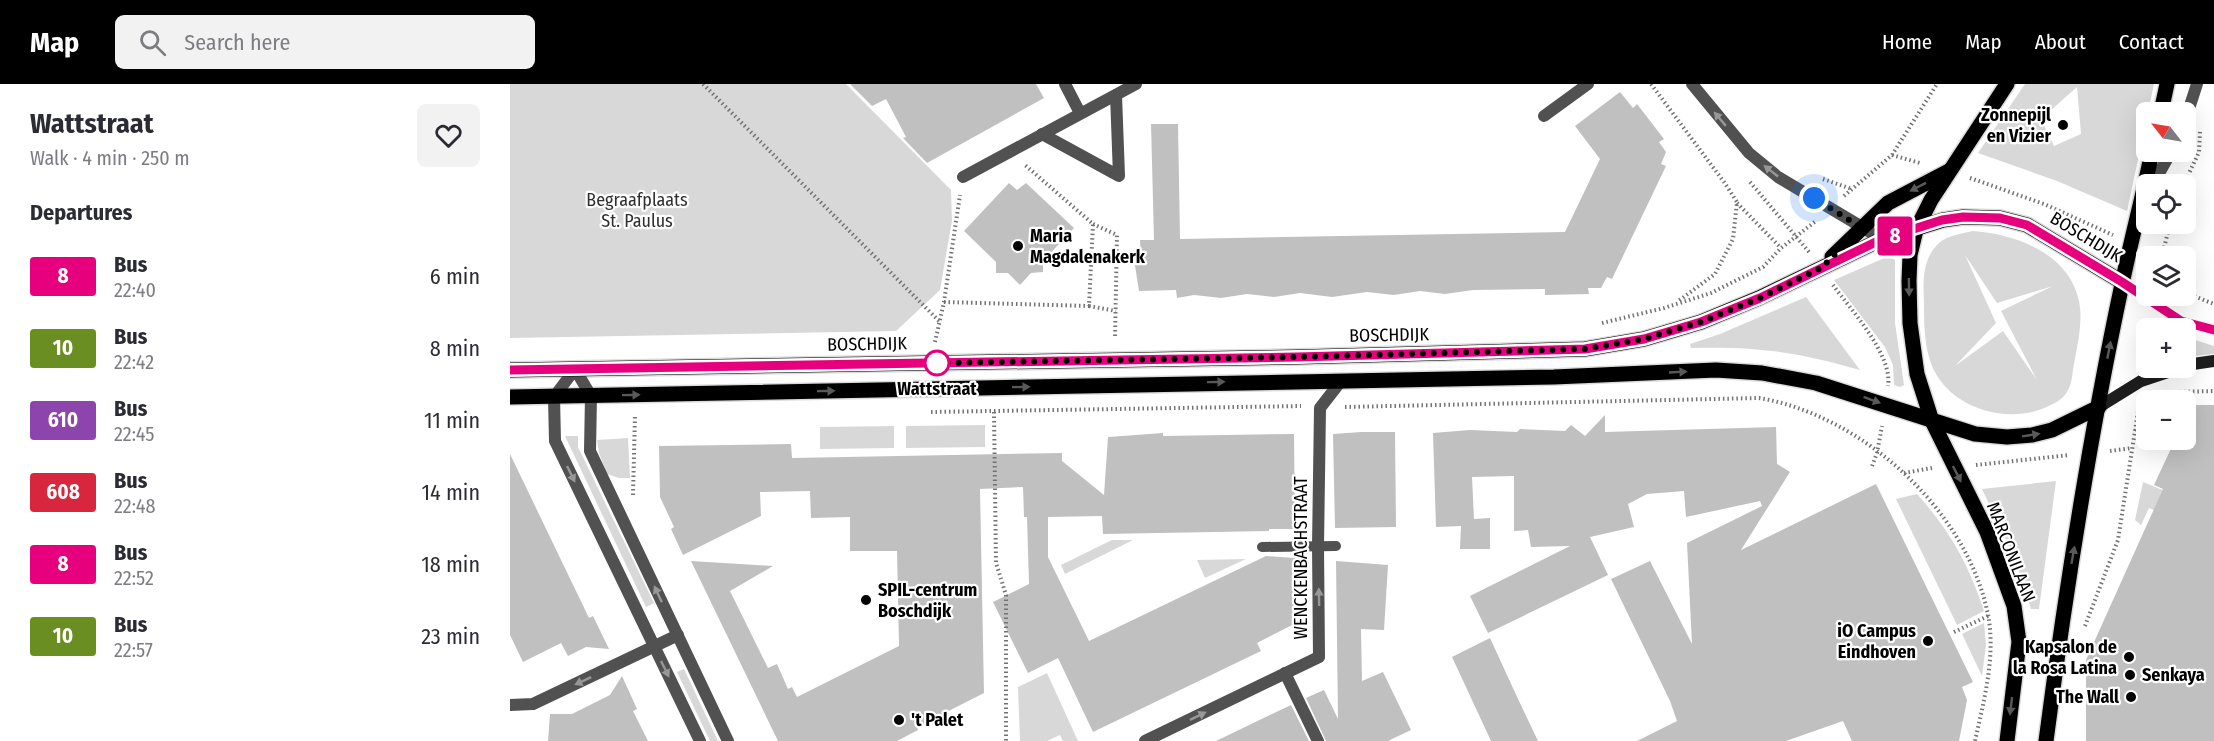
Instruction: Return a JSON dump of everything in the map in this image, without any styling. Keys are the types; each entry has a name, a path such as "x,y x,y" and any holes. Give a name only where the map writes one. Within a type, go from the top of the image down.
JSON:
{"main road":[{"name":"MARCONILAAN","path":"2007,84 1930,200 1916,230 1910,255 1910,323 1917,374 1932,421 1987,532 2014,606 2019,642 2007,741"},
{"path":"2163,102 2167,84"},
{"path":"1821,268 1888,203 1949,171"},
{"name":"BOSCHDIJK","path":"510,370 1297,357 1585,349 1644,339 1701,322 1760,298 1882,239 1942,220 1963,217 2000,218 2027,225 2122,282 2181,321 2214,330"},
{"name":"MARCONILAAN","path":"2046,741 2063,612 2099,407 2122,282 2136,229"},
{"path":"2196,364 2214,361"},
{"path":"510,397 1620,375 1716,370 1762,373 1816,383 1975,434 2007,437 2032,435 2065,425 2151,378"}],"street":[{"path":"1065,84 1080,113"},
{"path":"963,177 1136,84"},
{"path":"1544,116 1588,84"},
{"path":"1692,84 1749,153 1778,177 1882,239"},
{"path":"2191,102 2197,84"},
{"path":"1042,134 1119,176 1116,95"},
{"path":"700,741 555,441 554,397 575,369 591,396 590,451 728,741"},
{"path":"1320,408 1341,381"},
{"name":"WENCKENBACHSTRAAT","path":"1145,741 1319,657 1320,408"},
{"path":"510,705 533,704 678,635"},
{"path":"1285,673 1318,741"}],"lane":[{"path":"1262,547 1336,546"}],"path":[{"path":"703,84 940,322"},
{"path":"1651,84 1737,202 1781,249"},
{"path":"1892,154 1937,84"},
{"path":"1010,152 1093,224 1117,235 1115,340"},
{"path":"1749,153 1743,174 1821,268 1881,352 1890,377 1877,453 1872,466"},
{"path":"935,342 944,302 963,177"},
{"path":"1664,308 1687,297 1715,274 1732,239 1737,202"},
{"path":"1089,306 1093,224"},
{"path":"1600,323 1664,308 1712,293 1763,267 1781,249 1797,238"},
{"path":"2196,297 2214,304"},
{"path":"944,302 1089,306 1116,311"},
{"path":"1104,340 1127,339"},
{"name":"BOSCHDIJK","path":"929,342 947,342"},
{"path":"2196,391 2214,391"},
{"path":"922,412 1320,408 1759,398 1802,408 1846,429 1903,473 1944,515 1975,567 1988,616 1989,672 1976,741"},
{"path":"994,412 996,563 1006,595 1006,741"},
{"path":"632,540 635,415"},
{"path":"627,417 647,416"},
{"path":"2081,636 2118,540 2136,431"},
{"path":"1903,473 1924,468 2132,448"},
{"path":"1954,632 1988,616"}],"green space":[{"name":"Begraafplaats St. Paulus","path":"510,84 846,84 951,190 952,221 940,290 896,331 510,338"},
{"path":"2025,84 2154,84 2150,102 2136,102 2137,162 2127,211 2057,181 1978,153","holes":["2077,87 2081,134 2054,146 2041,119"]},
{"path":"1973,231 2006,236 2038,249 2064,270 2073,284 2079,301 2080,320 2072,377 2068,390 2061,399 2039,410 2023,414 2006,414 1989,412 1973,406 1958,398 1945,387 1935,373 1929,357 1924,323 1924,287 1929,256 1943,240","holes":["1965,255 1997,303 2053,286 2001,311 2037,380 2003,331 1955,366 1996,323"]},
{"path":"1889,256 1895,260 1895,323 1904,385 1900,387 1894,385 1893,365 1885,347 1834,280"},
{"path":"1806,297 1860,370 1817,359 1757,349 1691,348 1690,344 1720,334"},
{"path":"2196,340 2214,346 2214,354 2196,356"},
{"path":"985,425 985,447 906,448 906,426"},
{"path":"894,426 894,448 820,449 820,427"},
{"path":"565,436 578,436 578,447 654,603 646,607"},
{"path":"628,438 630,478 619,478 607,474 597,440"},
{"path":"2056,481 2039,609 2031,609 2015,559 1982,489"},
{"path":"2143,482 2170,493 2160,513 2149,508 2141,525 2135,520"},
{"path":"1917,494 1957,548 1984,611 1957,625 1896,499"},
{"path":"1112,540 1133,540 1065,574 1061,565"},
{"path":"1246,559 1205,578 1197,560"},
{"path":"1984,623 1986,645 1982,676 1962,634"},
{"path":"684,669 718,741 710,741 677,672"},
{"path":"1047,673 1078,741 1063,741 1060,735 1047,741 1020,741 1018,687"}],"building":[{"path":"850,84 1036,84 1044,98 927,163 903,138 906,137 886,99 872,106"},
{"path":"1620,92 1633,108 1637,104 1664,139 1659,142 1666,152 1661,164 1666,166 1612,279 1607,277 1601,288 1588,288 1589,294 1545,295 1545,289 1473,290 1445,294 1420,291 1394,295 1367,292 1332,297 1300,293 1274,297 1247,294 1221,298 1194,295 1177,298 1176,290 1139,291 1134,259 1141,258 1140,240 1154,240 1151,124 1178,124 1180,239 1565,232 1600,159 1575,126"},
{"name":"Maria Magdalenakerk","path":"1009,183 1017,190 1026,183 1074,228 1043,261 1043,272 1031,273 1020,285 1008,273 996,273 996,262 964,231"},
{"path":"2196,405 2214,405 2214,741 2086,741 2086,660 2163,489 2154,485 2170,450 2196,450"},
{"path":"1605,415 1605,432 1776,427 1777,464 1790,472 1741,550 1876,484 1973,682 1962,687 1967,700 1959,741 1852,741 1843,721 1786,741 1637,741 1677,721 1670,701 1611,579 1650,561 1692,644 1687,543 1762,506 1760,501 1686,517 1684,491 1647,494 1628,504 1634,527 1590,537 1608,575 1488,633 1470,596 1570,546 1531,547 1528,530 1514,531 1514,476 1472,477 1474,519 1490,518 1490,549 1460,549 1461,526 1436,527 1433,433 1470,430 1517,432 1520,429 1565,431 1571,425 1585,436"},
{"path":"1395,432 1396,527 1335,528 1333,434"},
{"path":"1163,433 1163,436 1294,434 1295,529 1103,534 1102,516 1048,517 1048,557 1089,641 1266,556 1295,558 1296,623 1257,643 1261,651 1093,732 1058,658 1028,673 993,602 1029,584 1027,517 1024,517 1023,487 980,489 984,693 917,727 918,730 897,741 778,741 691,561 773,566 730,591 768,668 777,664 788,689 792,687 797,697 899,646 897,551 850,551 850,517 811,518 810,491 760,492 761,516 683,555 671,529 674,527 660,497 659,446 791,444 792,458 1062,453 1062,461 1104,495 1108,437"},
{"path":"510,454 589,618 593,616 609,649 586,647 568,656 561,643 523,662 510,635"},
{"path":"1336,561 1388,565 1384,630 1361,629 1362,681 1383,672 1411,730 1388,741 1326,741 1306,698 1324,690 1338,719"},
{"path":"1490,638 1538,741 1491,741 1452,657"},
{"path":"622,676 637,709 633,711 648,741 548,741 550,714 572,714 610,695"},
{"path":"1291,705 1309,741 1216,741"}],"bus line":[{"name":"8","path":"510,370 1297,357 1585,349 1644,339 1701,322 1760,298 1882,239 1942,220 1963,217 2000,218 2027,225 2122,282 2181,321 2214,330"}],"place":[{"name":"Zonnepijl en Vizier","path":"2063,125"},
{"name":"Maria Magdalenakerk","path":"1018,246"},
{"name":"Wattstraat","path":"937,363"},
{"name":"SPIL-centrum Boschdijk","path":"866,600"},
{"name":"iO Campus Eindhoven","path":"1928,641"},
{"name":"Kapsalon de la Rosa Latina","path":"2129,657"},
{"name":"Senkaya","path":"2130,675"},
{"name":"The Wall","path":"2131,697"},
{"name":"'t Palet","path":"899,720"}],"route":[{"path":"937,363 1439,354 1585,349 1644,339 1701,322 1760,298 1821,268 1862,228 1814,198"}]}
